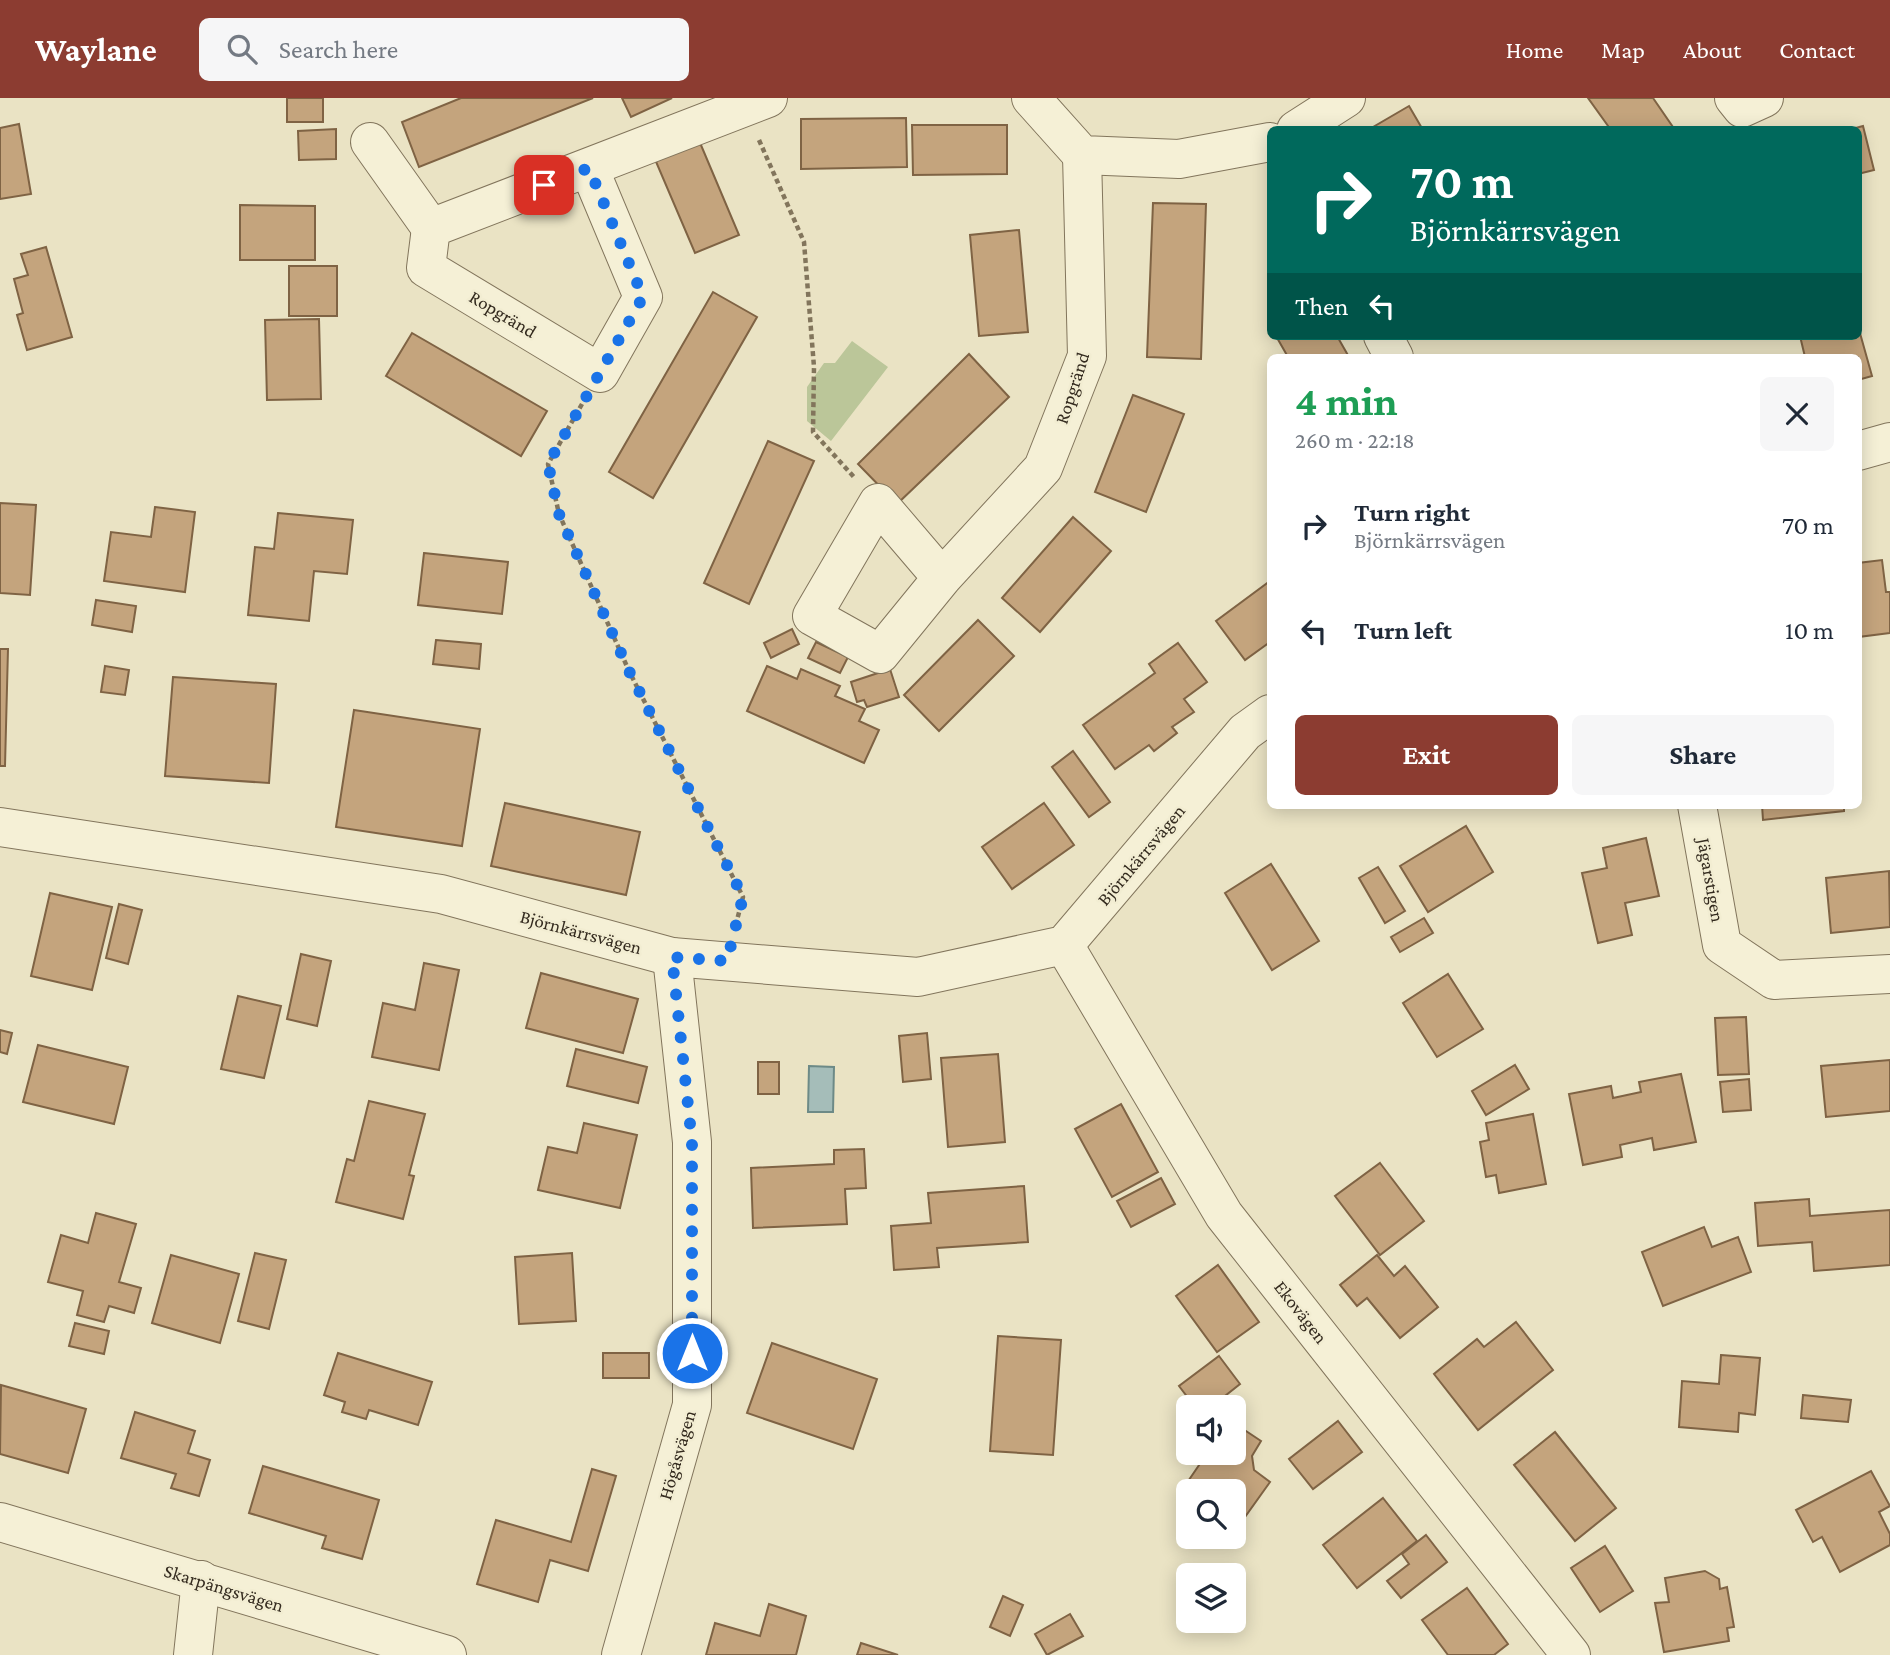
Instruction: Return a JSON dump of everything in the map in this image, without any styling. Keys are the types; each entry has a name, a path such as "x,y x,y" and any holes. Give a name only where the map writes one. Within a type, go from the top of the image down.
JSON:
{"street":[{"path":"1031,98 1082,155 1179,159 1267,143"},
{"path":"1302,126 1346,98"},
{"path":"1734,98 1742,108 1765,98"},
{"path":"370,142 431,228 756,103"},
{"name":"Ropgränd","path":"878,503 812,616 880,654 942,578 1043,468 1087,356 1082,155"},
{"path":"589,168 643,297 600,373"},
{"name":"Ropgränd","path":"431,228 426,268 600,373"},
{"path":"1862,450 1890,442"},
{"path":"878,503 942,578"},
{"name":"Björnkärrsvägen","path":"0,827 441,894 672,957 918,977 1064,945 1245,732 1267,716"},
{"name":"Jägarstigen","path":"1698,809 1722,945 1774,979 1890,974"},
{"name":"Ekovägen","path":"1064,945 1224,1214 1571,1655"},
{"name":"Högåsvägen","path":"621,1655 692,1405 692,1142 672,957"},
{"name":"Skarpängsvägen","path":"0,1522 447,1655"},
{"path":"193,1655 201,1580"}],"path":[{"path":"756,103 804,242 814,367 813,432 878,503"},
{"path":"600,373 548,464 559,514 629,671 743,897 727,961"}],"green space":[{"path":"852,341 888,367 831,441 807,421 807,387 824,363 835,363"}],"water":[{"path":"809,1066 834,1067 833,1112 808,1112"}],"building":[{"path":"287,98 323,98 323,122 287,122"},
{"path":"461,98 593,98 419,167 402,122"},
{"path":"622,98 672,98 631,117"},
{"path":"1588,98 1653,98 1672,126 1608,126"},
{"path":"1409,106 1421,126 1375,126"},
{"path":"906,118 907,167 801,169 801,119"},
{"path":"19,124 31,194 0,199 0,128"},
{"path":"912,125 1007,125 1007,174 913,175"},
{"path":"1862,126 1874,170 1862,173"},
{"path":"336,129 336,159 299,160 298,131"},
{"path":"698,138 739,235 695,253 654,157"},
{"path":"1153,203 1206,204 1201,359 1147,357"},
{"path":"240,205 315,206 315,260 240,260"},
{"path":"1019,230 1028,332 979,336 970,235"},
{"path":"46,247 72,337 27,350 17,315 23,313 14,279 28,275 21,254"},
{"path":"289,266 337,266 337,316 289,316"},
{"path":"713,292 757,317 653,498 609,472"},
{"path":"319,319 321,399 267,400 265,320"},
{"path":"412,333 547,411 521,456 386,376"},
{"path":"1278,340 1339,340 1347,354 1286,354"},
{"path":"1801,340 1862,340 1872,376 1862,379 1862,354 1804,354"},
{"path":"969,354 1009,397 897,504 858,464"},
{"path":"1133,395 1184,414 1146,512 1095,492"},
{"path":"768,441 814,461 749,604 704,583"},
{"path":"0,503 36,505 30,595 0,593"},
{"path":"155,507 195,512 185,592 104,581 111,532 151,537"},
{"path":"278,513 353,520 347,574 314,571 309,621 248,615 255,547 274,549"},
{"path":"1073,517 1111,551 1040,632 1002,598"},
{"path":"424,553 508,562 502,614 418,605"},
{"path":"1882,560 1886,592 1890,592 1890,633 1862,636 1862,562"},
{"path":"1267,583 1267,644 1245,660 1216,621"},
{"path":"96,600 136,606 132,632 92,625"},
{"path":"978,620 1014,656 939,731 904,695"},
{"path":"792,629 799,644 771,658 764,643"},
{"path":"436,640 481,644 479,669 433,664"},
{"path":"816,642 848,657 840,673 808,658"},
{"path":"1178,643 1207,682 1184,699 1194,712 1172,727 1177,733 1154,751 1149,745 1115,769 1083,725 1155,673 1149,664"},
{"path":"0,649 8,649 5,766 0,766"},
{"path":"105,666 129,670 125,695 101,692"},
{"path":"767,666 797,679 801,669 840,686 835,696 865,709 859,721 879,730 864,763 747,711"},
{"path":"890,669 899,697 867,707 864,700 857,702 851,682"},
{"path":"173,677 276,684 269,783 165,776"},
{"path":"354,710 480,729 462,846 336,827"},
{"path":"1073,751 1110,802 1089,817 1052,767"},
{"path":"505,803 640,832 626,895 491,866"},
{"path":"1044,803 1074,845 1012,889 982,847"},
{"path":"1762,809 1844,809 1844,811 1763,820"},
{"path":"1466,826 1493,872 1428,912 1400,866"},
{"path":"1646,838 1659,896 1625,903 1632,935 1598,943 1582,873 1607,868 1603,848"},
{"path":"1271,864 1319,941 1272,970 1225,893"},
{"path":"1378,867 1405,911 1385,923 1359,878"},
{"path":"1889,871 1890,927 1831,933 1826,878"},
{"path":"50,893 112,907 92,990 31,976"},
{"path":"119,904 142,910 128,964 106,958"},
{"path":"1424,918 1433,933 1400,952 1391,937"},
{"path":"301,954 331,961 317,1026 287,1019"},
{"path":"424,963 459,970 439,1070 372,1057 383,1003 415,1010"},
{"path":"541,973 638,999 623,1053 526,1028"},
{"path":"1448,974 1483,1029 1437,1057 1403,1003"},
{"path":"238,996 281,1006 264,1078 221,1069"},
{"path":"1746,1017 1749,1074 1718,1075 1715,1018"},
{"path":"0,1030 12,1033 7,1054 0,1052"},
{"path":"927,1033 931,1079 903,1082 899,1036"},
{"path":"38,1045 128,1067 114,1124 23,1102"},
{"path":"576,1049 647,1067 638,1103 567,1086"},
{"path":"998,1054 1005,1142 948,1147 941,1058"},
{"path":"1890,1060 1890,1111 1826,1117 1821,1066"},
{"path":"758,1062 779,1062 779,1094 758,1094"},
{"path":"1515,1065 1529,1089 1486,1115 1472,1091"},
{"path":"1681,1074 1696,1142 1654,1150 1652,1138 1620,1145 1622,1157 1583,1165 1569,1094 1611,1086 1613,1098 1641,1092 1639,1082"},
{"path":"1749,1079 1751,1110 1723,1112 1720,1082"},
{"path":"369,1101 425,1114 409,1175 414,1176 403,1219 336,1202 347,1159 354,1161"},
{"path":"1121,1104 1158,1172 1112,1197 1075,1129"},
{"path":"1533,1114 1546,1184 1499,1193 1496,1175 1486,1177 1480,1142 1489,1140 1486,1123"},
{"path":"584,1123 637,1135 620,1208 538,1190 548,1147 577,1153"},
{"path":"864,1149 866,1188 845,1189 847,1224 753,1228 751,1168 834,1164 834,1150"},
{"path":"1380,1163 1424,1221 1380,1255 1335,1196"},
{"path":"1161,1178 1175,1204 1131,1227 1117,1201"},
{"path":"1024,1186 1028,1242 937,1248 939,1267 894,1270 891,1226 931,1223 928,1193"},
{"path":"1809,1199 1810,1216 1890,1210 1890,1265 1814,1271 1812,1242 1758,1246 1755,1203"},
{"path":"96,1213 136,1224 119,1282 141,1288 134,1313 109,1306 104,1322 77,1315 83,1291 48,1282 61,1235 88,1243"},
{"path":"1704,1227 1712,1247 1738,1237 1751,1272 1663,1306 1642,1252"},
{"path":"255,1253 286,1260 269,1329 238,1321"},
{"path":"572,1253 576,1321 519,1324 515,1257"},
{"path":"171,1255 239,1274 220,1343 152,1323"},
{"path":"1377,1255 1394,1276 1405,1266 1438,1307 1400,1338 1367,1298 1357,1306 1340,1285"},
{"path":"1218,1265 1259,1322 1217,1352 1176,1296"},
{"path":"1516,1322 1553,1370 1478,1430 1434,1374 1477,1339 1484,1347"},
{"path":"75,1323 109,1331 104,1354 69,1346"},
{"path":"998,1336 1061,1340 1053,1455 990,1451"},
{"path":"772,1343 877,1379 853,1449 747,1413"},
{"path":"338,1353 432,1382 418,1425 369,1410 366,1419 342,1412 345,1402 324,1395"},
{"path":"603,1353 649,1353 649,1378 603,1378"},
{"path":"1721,1355 1760,1358 1755,1415 1739,1413 1738,1432 1679,1427 1682,1381 1719,1384"},
{"path":"1219,1356 1240,1384 1226,1395 1186,1395 1179,1386"},
{"path":"1,1385 86,1409 68,1473 0,1454"},
{"path":"1803,1395 1851,1400 1848,1422 1801,1418"},
{"path":"135,1412 195,1431 188,1453 210,1460 199,1496 171,1488 176,1474 121,1458"},
{"path":"1338,1421 1362,1452 1313,1489 1289,1459"},
{"path":"1246,1431 1261,1441 1252,1456 1254,1470 1270,1482 1246,1516 1246,1479 1190,1479 1199,1465 1246,1465"},
{"path":"1555,1432 1616,1508 1575,1541 1514,1465"},
{"path":"263,1466 379,1500 362,1559 322,1548 326,1536 249,1513"},
{"path":"592,1469 616,1476 588,1571 550,1560 538,1602 477,1584 496,1520 571,1542"},
{"path":"1871,1471 1890,1506 1879,1512 1890,1534 1890,1545 1840,1572 1822,1537 1813,1542 1796,1510"},
{"path":"1383,1498 1417,1541 1357,1588 1323,1545"},
{"path":"1426,1535 1447,1562 1401,1598 1387,1581 1409,1564 1402,1554"},
{"path":"1605,1546 1633,1591 1600,1612 1571,1568"},
{"path":"1705,1571 1719,1579 1720,1589 1727,1587 1734,1627 1727,1628 1729,1641 1664,1652 1655,1603 1669,1602 1665,1578"},
{"path":"1467,1588 1508,1644 1494,1655 1448,1655 1422,1620"},
{"path":"1003,1596 1023,1605 1010,1636 990,1627"},
{"path":"769,1604 806,1616 796,1655 706,1655 715,1623 760,1636"},
{"path":"1070,1614 1083,1636 1047,1655 1035,1634"},
{"path":"861,1643 898,1655 857,1655"}],"route":[{"path":"544,185 589,168 643,297 548,464 559,514 629,671 743,897 727,961 672,957 692,1142 692,1353"}]}
